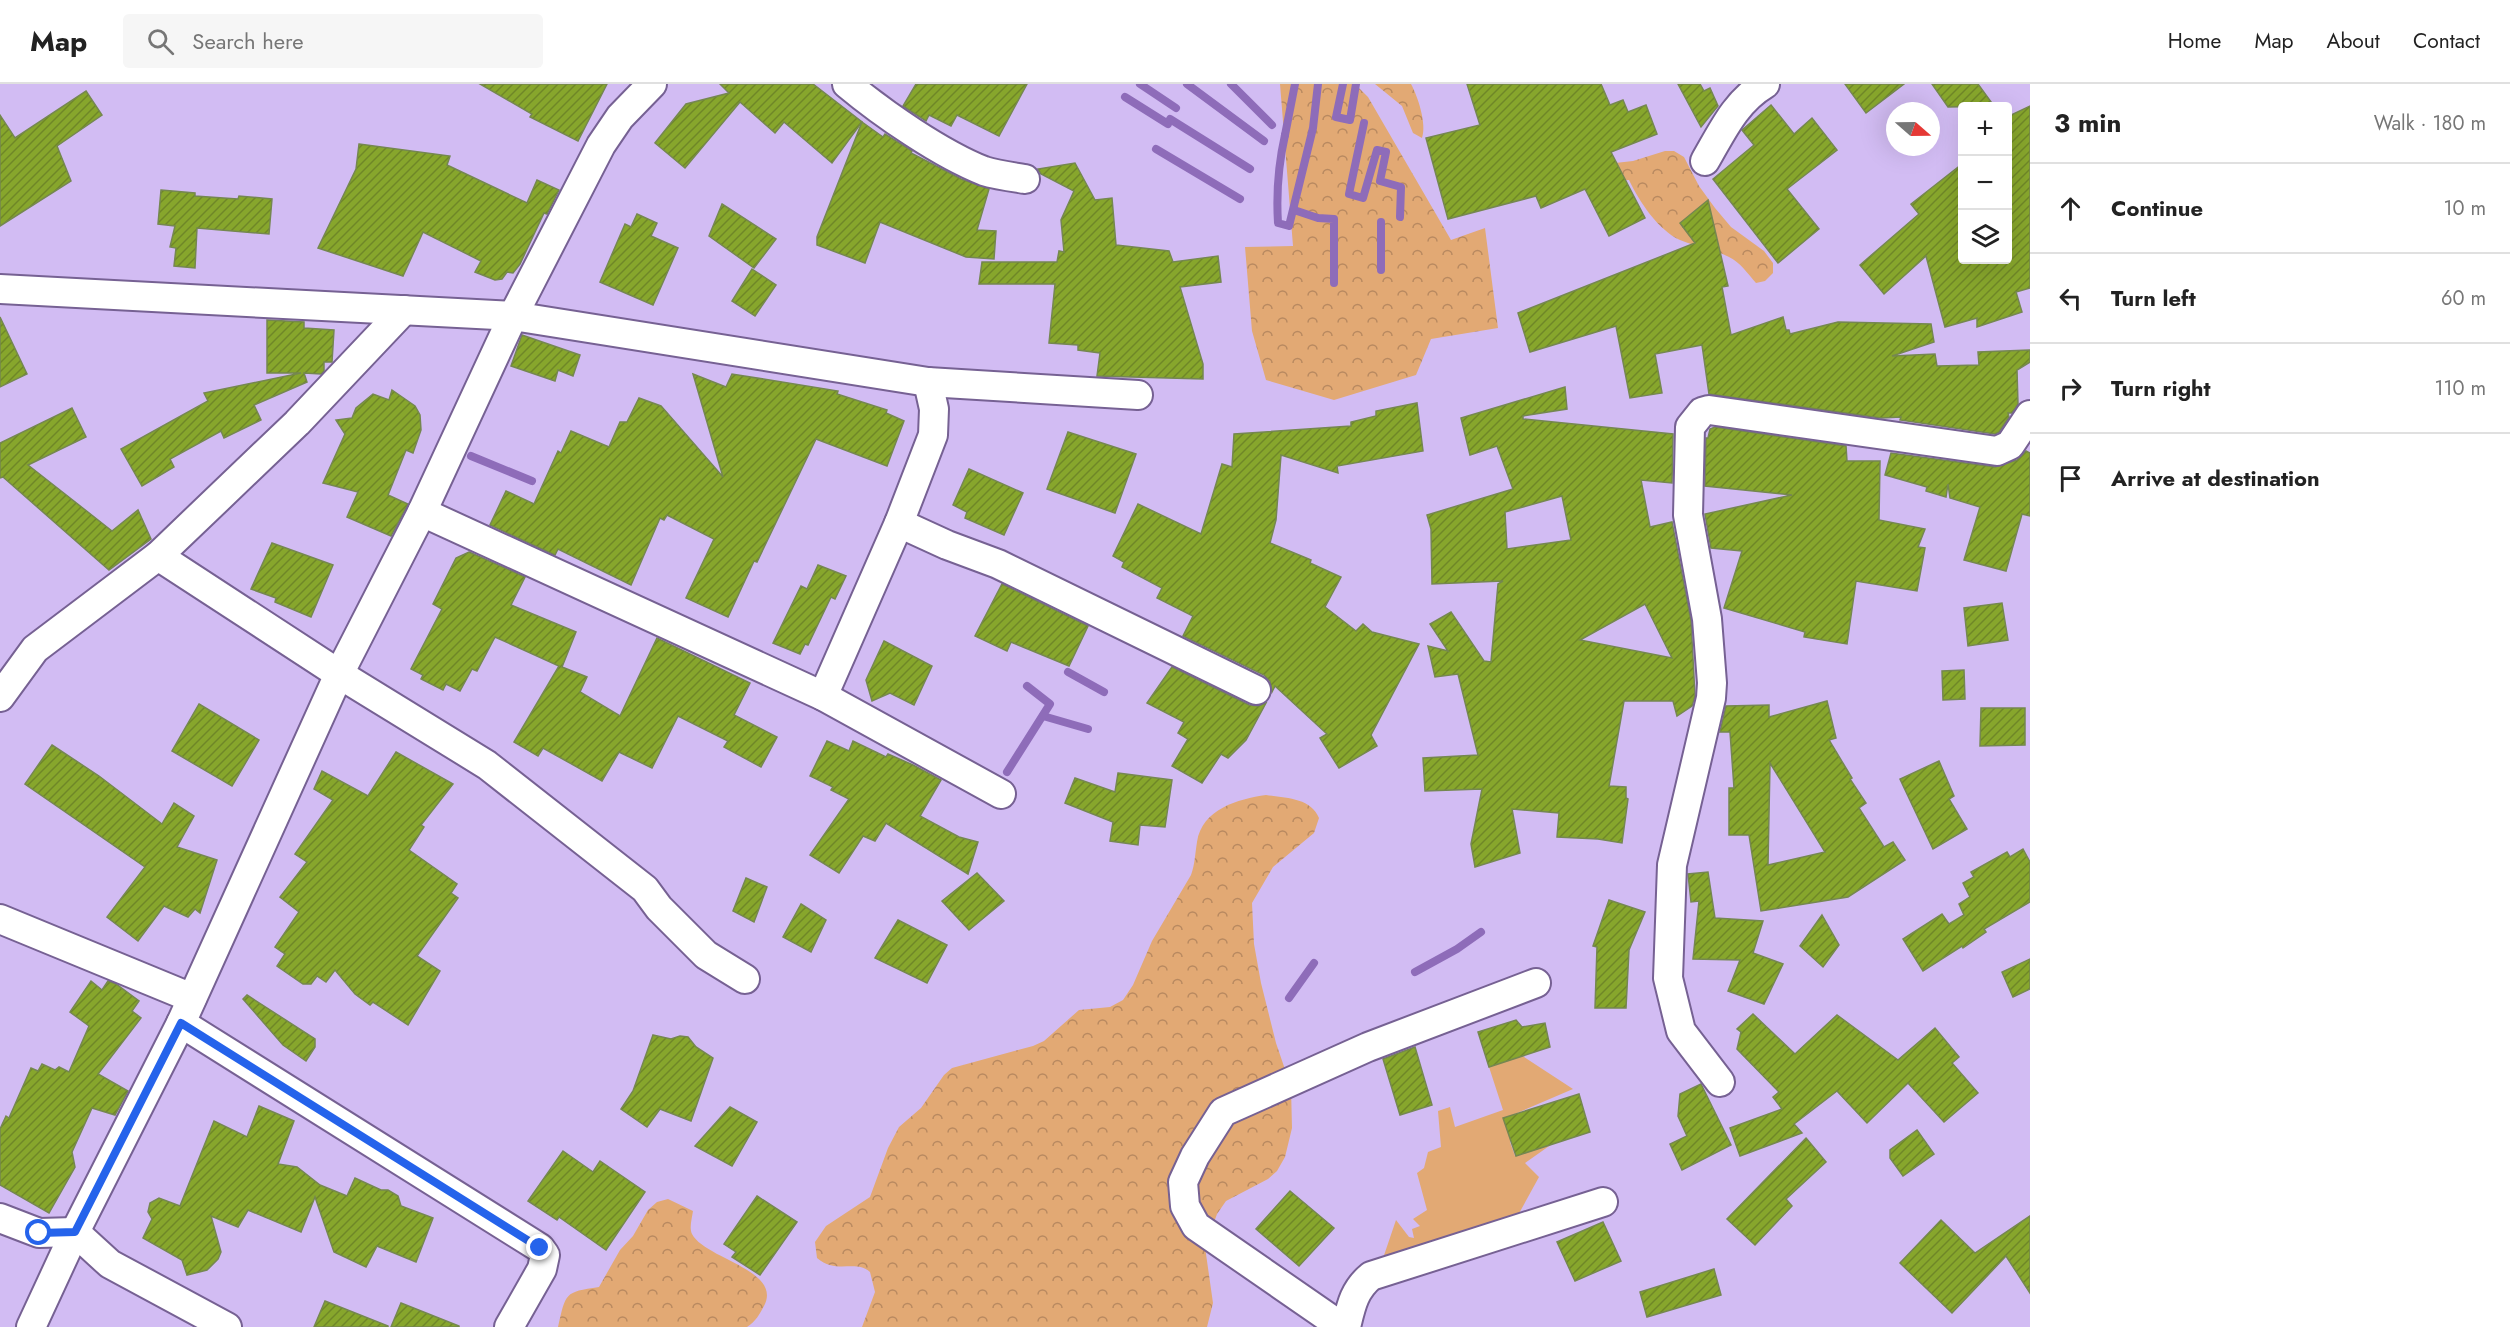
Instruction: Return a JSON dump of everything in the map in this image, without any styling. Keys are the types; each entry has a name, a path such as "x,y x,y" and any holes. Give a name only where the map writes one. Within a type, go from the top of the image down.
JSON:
{"street":[{"path":"31,1327 75,1232 187,1010 339,674 422,512 513,316 601,145 620,117 652,84"},
{"path":"847,84 897,121 962,161 987,172 1025,179"},
{"path":"1705,161 1737,106 1765,84"},
{"path":"0,289 513,316 928,382 1138,395"},
{"path":"0,697 35,649 158,556 297,423 404,310"},
{"path":"823,696 899,523 933,435 934,409 928,382"},
{"path":"1720,1082 1681,1031 1668,978 1672,864 1711,698 1712,683 1707,619 1688,515 1690,427 1702,412 1709,410 1997,451 2010,445 2030,415"},
{"path":"422,512 823,696 1001,794"},
{"path":"899,523 947,545 998,564 1256,690"},
{"path":"158,556 339,674 487,765 645,889 659,908 706,955 745,979"},
{"path":"0,919 187,1010 540,1248 544,1255 542,1269 509,1327"},
{"path":"1536,983 1368,1047 1223,1112 1195,1156 1183,1182 1185,1206 1196,1226 1344,1327 1353,1296 1371,1276 1603,1202"},
{"path":"0,1218 39,1233 75,1232 110,1264 227,1327"}],"green space":[{"path":"1280,84 1355,84 1368,97 1451,240 1485,228 1498,328 1431,339 1416,375 1334,400 1266,380 1252,331 1245,247 1293,246"},
{"path":"1375,84 1411,84 1423,118 1422,138 1413,133 1402,106"},
{"path":"1665,151 1674,151 1684,157 1699,186 1731,227 1764,251 1773,263 1773,273 1765,281 1756,283 1733,259 1672,235 1650,214 1629,180 1603,181 1606,164 1633,161"},
{"path":"1266,795 1289,798 1304,803 1315,811 1319,818 1314,833 1273,867 1252,903 1254,944 1261,983 1276,1043 1291,1087 1292,1128 1285,1157 1277,1171 1268,1179 1226,1201 1217,1214 1205,1247 1213,1303 1207,1327 862,1327 875,1292 870,1272 864,1268 832,1266 824,1263 817,1258 815,1242 826,1226 870,1197 888,1148 899,1127 921,1108 944,1075 952,1068 1033,1046 1044,1041 1079,1010 1110,1007 1123,1000 1133,985 1152,941 1191,875 1200,831 1206,821 1233,803"},
{"path":"1521,1055 1573,1089 1510,1116 1516,1126 1510,1142 1515,1156 1552,1144 1525,1163 1539,1177 1517,1217 1378,1273 1396,1220 1409,1237 1414,1238 1412,1229 1420,1226 1413,1219 1427,1210 1417,1173 1424,1168 1428,1152 1441,1147 1438,1111 1450,1107 1455,1127 1503,1110 1489,1067"},
{"path":"668,1199 693,1211 691,1232 700,1243 753,1274 763,1283 767,1294 764,1306 755,1320 747,1327 558,1327 568,1296 599,1287 620,1250 633,1236 648,1210 657,1202"}],"building":[{"path":"480,84 607,84 578,141 530,117 532,114"},
{"path":"720,84 813,84 862,122 832,163 784,122 775,133 740,102 685,168 655,143 686,104 729,93"},
{"path":"916,84 1027,84 999,136 957,115 951,126 929,115 926,121 903,106"},
{"path":"1467,84 1601,84 1610,105 1623,100 1628,112 1646,105 1657,134 1611,152 1645,218 1609,236 1585,189 1541,208 1536,196 1448,219 1426,138 1480,125"},
{"path":"1678,84 1700,84 1704,91 1710,88 1718,106 1701,127"},
{"path":"1845,84 1904,84 1866,113"},
{"path":"1932,84 1978,84 1991,102 1958,102 1958,107 1948,107"},
{"path":"86,91 102,115 57,146 71,181 0,226 0,115 15,138"},
{"path":"1771,105 1794,134 1812,118 1837,150 1787,189 1819,229 1778,263 1713,179 1754,145 1742,130"},
{"path":"2030,106 2030,288 2016,292 2022,312 1977,327 1977,318 1945,327 1926,256 1884,294 1860,265 1919,214 1911,204 1958,167 1958,264 2012,264 2012,115"},
{"path":"862,122 883,137 885,134 912,151 911,153 961,179 989,189 977,230 996,231 994,259 966,257 880,222 865,263 817,245 817,237"},
{"path":"359,144 450,156 447,165 527,203 537,180 559,190 547,214 544,213 520,264 513,273 507,272 502,279 495,280 475,272 481,261 423,232 403,276 318,248 356,169"},
{"path":"1075,163 1095,200 1112,198 1116,245 1169,251 1173,262 1218,256 1221,282 1180,287 1203,364 1203,379 1097,376 1100,353 1078,350 1078,345 1049,343 1055,284 979,284 982,262 1057,262 1059,251 1064,252 1061,220 1074,191 1041,174 1038,169"},
{"path":"161,190 195,193 195,196 272,199 269,234 197,228 195,268 174,266 176,248 170,247 175,226 158,224"},
{"path":"1708,200 1728,286 1722,287 1731,335 1783,317 1786,330 1789,330 1790,334 1838,322 1931,324 1934,342 1892,356 1935,354 1937,366 1979,365 1978,352 2030,350 2030,362 2017,370 2018,404 2012,413 2008,413 2009,417 1999,432 1995,434 1900,420 1901,417 1881,418 1709,394 1702,345 1655,354 1662,393 1630,398 1616,326 1530,352 1518,313 1695,243 1680,223"},
{"path":"722,204 776,239 754,268 709,236"},
{"path":"637,214 657,223 651,236 678,248 653,305 600,282 625,224 631,227"},
{"path":"752,269 776,285 755,316 732,301"},
{"path":"0,317 27,374 0,387"},
{"path":"267,320 304,322 304,328 334,330 332,362 324,362 324,371 321,374 304,373 307,382 254,405 261,420 224,438 221,431 170,459 174,467 142,486 121,449 208,401 204,393 301,373 267,373"},
{"path":"522,335 580,355 573,376 558,370 555,381 511,366"},
{"path":"693,374 726,387 732,374 838,391 837,394 887,410 886,413 904,421 887,466 816,439 728,617 686,598 714,539 667,515 664,520 660,518 631,585 558,549 555,555 490,525 506,491 534,504 558,451 561,453 571,431 609,447 620,422 627,422 639,398 661,406 723,477"},
{"path":"1565,387 1567,409 1523,416 1523,419 1673,434 1672,483 1641,480 1650,527 1672,522 1691,621 1695,696 1692,706 1677,716 1673,701 1624,701 1609,786 1626,787 1626,798 1628,799 1622,843 1557,837 1559,813 1512,809 1520,853 1475,867 1471,844 1482,789 1425,791 1423,758 1478,755 1458,674 1435,677 1428,646 1448,651 1430,624 1451,612 1484,661 1491,662 1498,584 1503,581 1432,584 1431,529 1427,515 1513,489 1497,446 1470,455 1461,418","holes":["1562,496 1571,540 1507,549 1505,512","1645,604 1672,658 1580,640"]},
{"path":"392,390 415,406 420,415 421,430 413,453 406,450 388,495 408,504 391,536 347,517 358,492 323,483 345,434 336,420 352,418 356,408 373,394 389,400"},
{"path":"1417,403 1423,451 1337,466 1338,473 1281,455 1276,520 1270,543 1311,560 1310,563 1341,577 1325,607 1356,631 1363,624 1372,632 1419,644 1371,735 1377,746 1339,768 1320,738 1327,734 1275,686 1272,692 1270,681 1264,675 1183,636 1193,616 1157,598 1162,588 1122,567 1124,562 1113,556 1138,504 1201,534 1222,464 1232,467 1234,434 1351,426 1351,422 1376,416 1376,411"},
{"path":"72,408 86,437 28,465 112,531 138,510 151,539 109,570 3,477 0,478 0,443"},
{"path":"1715,427 1846,446 1847,461 1880,461 1879,520 1925,529 1918,547 1925,548 1917,591 1856,581 1847,644 1804,637 1805,632 1724,608 1742,551 1711,548 1705,514 1792,495 1705,486 1706,438 1708,438 1710,429"},
{"path":"1068,432 1136,454 1115,513 1047,489"},
{"path":"2026,451 2030,453 2030,516 2022,514 2006,571 1964,560 1980,507 1950,498 1948,484 1946,497 1926,491 1927,487 1885,475 1891,453 1995,467 2017,460"},
{"path":"969,469 1023,493 1004,535 965,518 967,512 953,505"},
{"path":"272,543 333,565 311,617 275,602 276,598 251,589"},
{"path":"469,552 525,577 511,605 576,632 562,667 587,677 580,692 620,716 657,638 750,683 734,715 777,737 761,767 724,747 728,741 678,716 652,768 619,752 602,781 543,748 538,756 514,742 559,666 495,637 477,671 472,669 460,691 446,684 443,690 421,679 423,675 411,669 442,609 433,604 456,558"},
{"path":"818,565 846,576 835,599 831,597 808,645 805,644 800,654 773,643 801,586 807,589"},
{"path":"1002,584 1088,626 1069,666 1011,642 1007,651 975,636"},
{"path":"2002,603 2008,640 1968,646 1964,608"},
{"path":"884,641 932,666 914,705 890,693 872,701 866,680"},
{"path":"1172,667 1249,705 1258,706 1266,703 1246,740 1228,758 1221,754 1202,783 1172,766 1188,739 1178,733 1184,722 1147,703"},
{"path":"1964,670 1965,699 1943,700 1942,671"},
{"path":"1827,701 1836,738 1829,740 1866,803 1859,808 1884,847 1893,842 1905,860 1848,897 1761,911 1749,835 1729,835 1729,788 1734,788 1730,732 1720,732 1726,706 1769,705 1769,717","holes":["1770,763 1825,852 1768,865"]},
{"path":"199,704 259,740 232,786 172,751"},
{"path":"1981,708 2025,708 2025,745 1980,746"},
{"path":"827,741 849,751 853,741 886,757 888,754 913,765 941,780 920,816 959,837 978,842 968,874 886,823 875,841 863,836 839,873 810,855 849,799 831,790 833,787 810,776"},
{"path":"52,745 99,776 162,824 174,803 194,816 177,847 217,860 200,913 195,909 188,917 164,906 138,941 107,917 145,867 25,784"},
{"path":"396,752 453,784 421,825 424,827 409,850 457,884 451,893 458,898 417,956 440,971 408,1025 373,1002 370,1005 355,994 335,970 326,982 317,976 311,984 303,984 277,966 285,954 275,947 299,912 280,897 307,862 295,854 333,800 314,789 322,771 368,796"},
{"path":"1939,761 1954,796 1949,799 1967,829 1933,849 1900,779"},
{"path":"1118,773 1172,780 1165,827 1140,825 1138,845 1110,841 1113,822 1065,803 1075,778 1115,792"},
{"path":"2023,849 2030,862 2030,902 1984,929 1986,932 1963,948 1962,946 1923,971 1903,939 1942,914 1949,924 1964,915 1959,904 1970,897 1963,883 1974,877 1971,872 2007,852 2010,857"},
{"path":"1708,872 1715,918 1763,921 1753,953 1783,964 1764,1004 1728,991 1740,960 1693,959 1699,901 1691,902 1688,874"},
{"path":"977,873 1004,901 969,930 942,901"},
{"path":"746,878 767,887 754,922 733,911"},
{"path":"1609,900 1645,912 1629,950 1626,1008 1595,1008 1597,947 1593,946"},
{"path":"801,904 826,920 811,952 783,937"},
{"path":"1822,915 1839,945 1823,967 1800,946"},
{"path":"898,920 947,945 927,983 875,958"},
{"path":"2030,959 2030,989 2013,997 2002,972"},
{"path":"91,981 102,990 108,981 116,984 139,1001 132,1011 141,1018 98,1074 128,1091 115,1115 92,1108 72,1152 75,1167 49,1213 0,1185 0,1129 6,1116 9,1118 31,1068 38,1071 42,1064 55,1070 59,1067 69,1072 89,1026 70,1012"},
{"path":"247,995 315,1039 315,1047 306,1061 283,1045 243,999"},
{"path":"1753,1014 1795,1054 1837,1015 1898,1060 1935,1028 1959,1057 1952,1063 1978,1093 1944,1122 1908,1083 1867,1123 1837,1091 1794,1124 1802,1133 1740,1156 1730,1128 1782,1109 1773,1097 1779,1092 1737,1049 1741,1032 1737,1029"},
{"path":"1516,1020 1522,1027 1545,1023 1550,1047 1489,1067 1478,1032"},
{"path":"653,1035 671,1039 680,1036 688,1037 696,1047 713,1058 691,1121 660,1109 647,1127 621,1109 633,1091"},
{"path":"1415,1047 1432,1105 1400,1115 1383,1059"},
{"path":"1701,1084 1731,1145 1682,1170 1670,1144 1687,1136 1678,1116 1680,1094"},
{"path":"1579,1094 1590,1132 1516,1156 1503,1118"},
{"path":"259,1106 294,1121 278,1164 297,1167 320,1185 347,1196 355,1178 381,1190 388,1190 398,1196 401,1206 433,1218 416,1262 377,1246 366,1267 334,1252 315,1197 301,1232 248,1210 238,1227 211,1216 221,1252 218,1259 207,1270 187,1275 182,1260 143,1238 152,1219 148,1212 150,1203 159,1198 180,1206 214,1121 247,1137"},
{"path":"730,1107 757,1122 732,1166 695,1146"},
{"path":"1917,1130 1934,1154 1903,1176 1890,1158 1890,1150"},
{"path":"1806,1138 1826,1162 1786,1199 1792,1206 1755,1245 1727,1219"},
{"path":"563,1151 593,1172 600,1161 645,1192 606,1250 559,1217 557,1220 528,1201"},
{"path":"1290,1191 1334,1228 1299,1266 1256,1229"},
{"path":"757,1196 797,1222 760,1275 732,1257 736,1252 724,1244"},
{"path":"2030,1216 2030,1293 2006,1256 1952,1313 1900,1263 1941,1220 1975,1253"},
{"path":"1603,1222 1621,1261 1575,1281 1557,1242"},
{"path":"1714,1269 1721,1295 1647,1317 1640,1292"},
{"path":"325,1301 388,1326 388,1327 314,1327"},
{"path":"401,1303 459,1326 459,1327 391,1327"}],"waterway":[{"path":"1140,84 1176,108"},
{"path":"1187,84 1264,141"},
{"path":"1231,84 1272,125"},
{"path":"1285,135 1295,84"},
{"path":"1285,135 1278,179 1277,211 1278,223 1289,226 1313,128 1318,84"},
{"path":"1343,84 1336,117 1350,120 1356,84"},
{"path":"1125,97 1168,124"},
{"path":"1170,119 1250,169"},
{"path":"1364,123 1349,194 1363,198 1377,150 1386,152 1380,181 1401,187 1400,217"},
{"path":"1156,149 1240,199"},
{"path":"1294,210 1318,218 1334,219 1334,283"},
{"path":"1381,222 1381,270"},
{"path":"471,456 532,481"},
{"path":"1068,672 1104,692"},
{"path":"1007,772 1050,704 1027,686"},
{"path":"1043,716 1088,729"},
{"path":"1415,972 1457,949 1481,932"},
{"path":"1289,998 1314,963"}],"route":[{"path":"39,1233 75,1232 181,1023 540,1248"}]}
